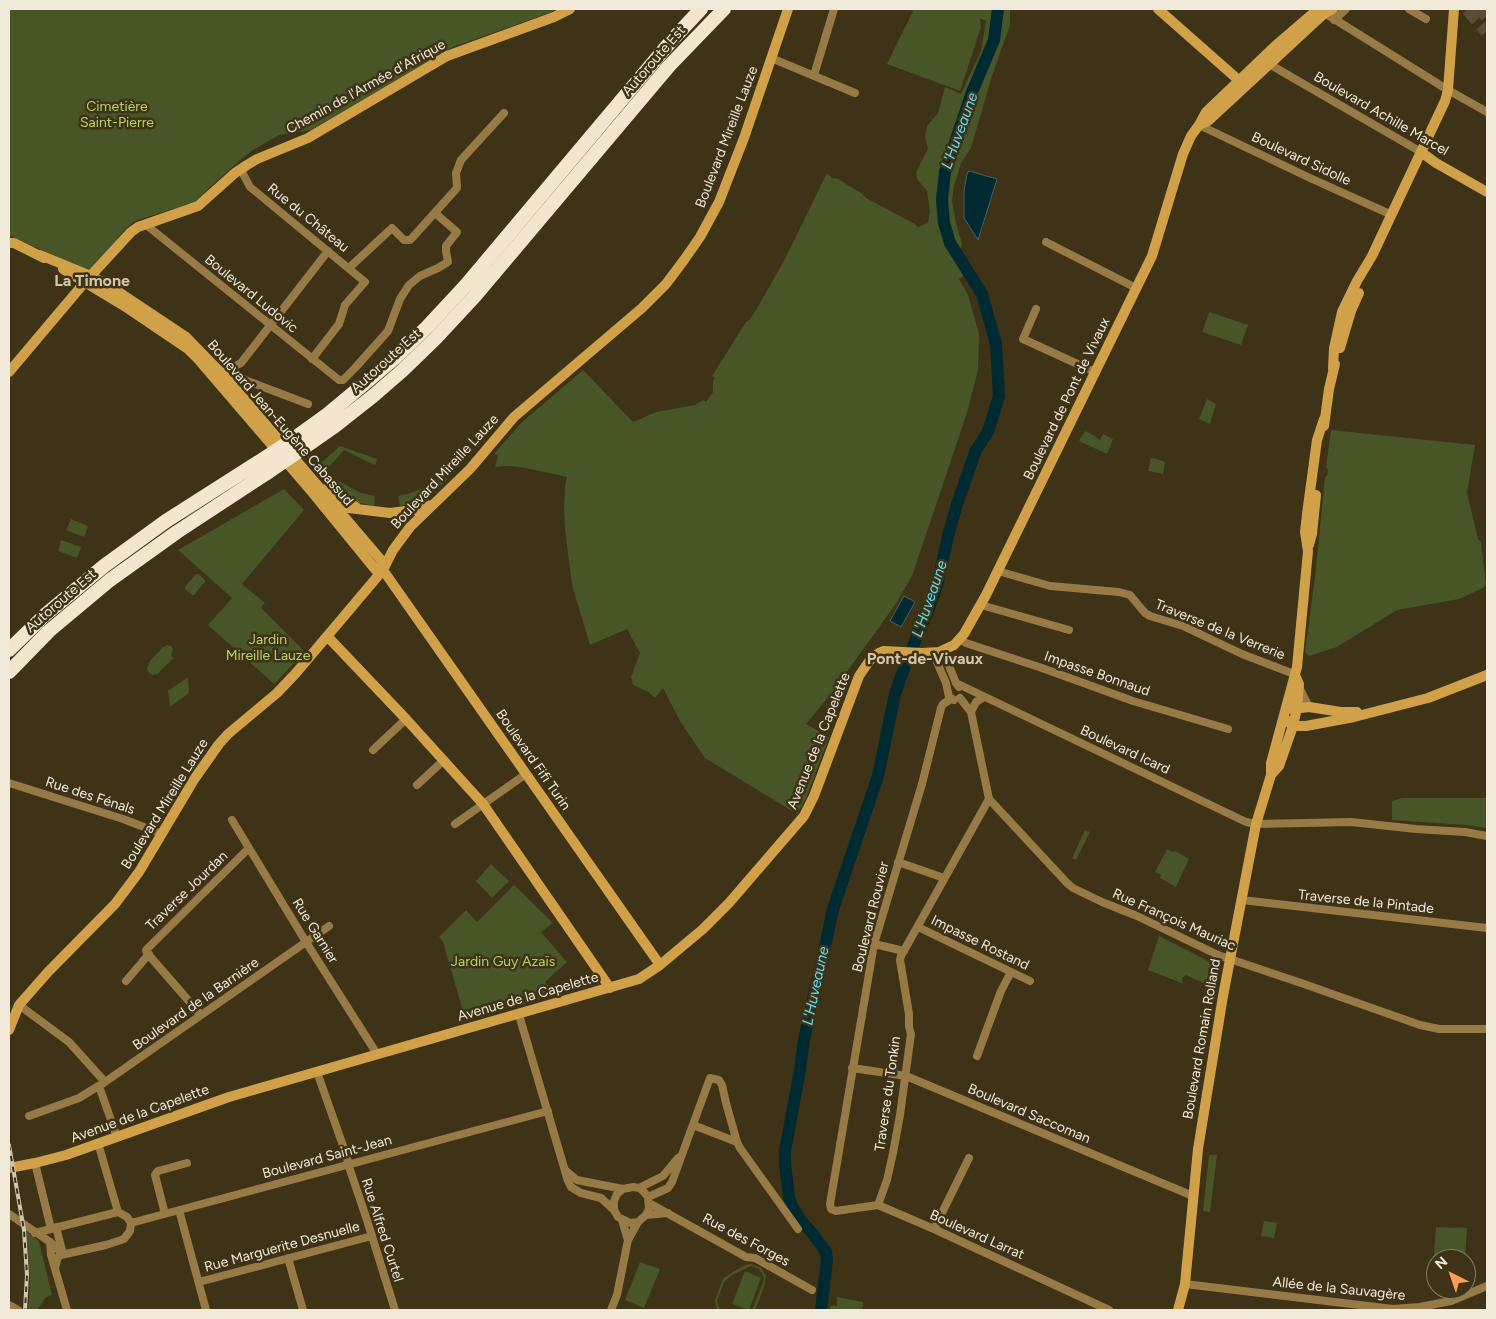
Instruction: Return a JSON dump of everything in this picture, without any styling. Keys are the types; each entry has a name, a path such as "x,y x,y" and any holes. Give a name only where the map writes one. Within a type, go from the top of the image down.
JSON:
{"highway":[{"name":"Autoroute Est","path":"9,672 50,631 110,580 170,536 267,473 328,414 394,358 427,327 466,285 672,40 701,9"},
{"name":"Autoroute Est","path":"9,650 45,615 104,566 166,521 257,463 335,426 403,370 436,338 488,282 669,66 724,9"}],"street":[{"name":"Chemin de l'Armée d'Afrique","path":"9,372 88,279 131,232 145,224 198,206 240,170 257,159 308,138 447,56 554,17 570,9"},
{"name":"Boulevard Mireille Lauze","path":"9,1030 19,1005 48,972 115,904 140,872 194,778 219,744 228,734 280,690 381,572 393,550 410,528 470,469 514,417 642,308 666,284 700,237 719,202 744,138 788,9"},
{"path":"814,75 834,9"},
{"path":"1158,9 1242,84"},
{"path":"1334,20 1346,9"},
{"path":"1410,9 1426,19"},
{"name":"Boulevard Romain Rolland","path":"1178,1310 1185,1284 1200,1133 1219,1014 1256,824 1271,775 1271,763 1297,667 1308,548 1312,534 1324,419 1333,369 1351,311 1372,256 1445,101 1448,90 1454,9"},
{"path":"1323,10 1334,20 1487,112"},
{"name":"Boulevard de Pont de Vivaux","path":"938,652 949,648 960,639 981,605 998,571 1152,256 1183,154 1191,136 1199,125 1208,121 1310,14 1323,10"},
{"path":"771,58 855,93"},
{"name":"Boulevard Achille Marcel","path":"1266,61 1487,192"},
{"path":"349,268 390,229 394,229 404,240 410,240 457,188 456,173 461,160 504,113"},
{"name":"Boulevard Sidolle","path":"1199,125 1392,215"},
{"name":"Rue du Château","path":"240,170 250,187 365,282 345,305 339,324 312,359"},
{"name":"Boulevard Ludovic","path":"145,224 312,359 339,380 343,380 388,331 400,299 409,285 420,276 448,262 446,246 457,232 435,213"},
{"path":"1046,242 1136,288"},
{"path":"9,243 14,243 88,279"},
{"path":"213,371 231,368 240,363 328,251"},
{"name":"Boulevard Jean-Eugène Cabassud","path":"88,279 166,328 213,371 232,385 327,504 335,508 381,560 381,572"},
{"path":"1036,309 1023,339 1095,372"},
{"path":"232,385 239,374 240,363"},
{"name":"Boulevard Jean-Eugène Cabassud","path":"231,368 245,380 308,404"},
{"name":"Boulevard Jean-Eugène Cabassud","path":"213,371 315,489 381,572"},
{"path":"315,489 362,510"},
{"path":"335,508 401,513 422,509 434,504"},
{"name":"Traverse de la Verrerie","path":"998,571 1050,586 1119,592 1130,595 1145,613 1150,616 1183,626 1242,654 1294,674"},
{"name":"Boulevard Fifi Turin","path":"381,572 660,965"},
{"path":"981,605 1069,630"},
{"path":"327,636 483,804 610,988"},
{"name":"Impasse Bonnaud","path":"960,639 966,643 1133,701 1228,729"},
{"name":"Avenue de la Capelette","path":"9,1168 66,1155 230,1097 639,979 660,965 714,919 800,822 814,796 862,671 870,660 884,651 938,652"},
{"path":"938,652 961,691 960,698 971,712 989,799"},
{"path":"938,652 948,694 954,701 960,698"},
{"name":"Boulevard Romain Rolland","path":"1271,775 1279,766 1294,726 1298,684 1294,674"},
{"path":"1368,713 1309,707 1297,708 1285,714 1294,726 1306,726 1397,707 1428,698 1487,676"},
{"name":"Boulevard Icard","path":"956,683 1246,822 1256,824"},
{"path":"1298,684 1309,707"},
{"path":"971,712 976,702 984,697"},
{"name":"Boulevard Rouvier","path":"878,1205 836,1211 831,1209 830,1204 874,944 922,784 941,708 943,704 951,699"},
{"path":"1325,710 1326,722"},
{"path":"373,750 406,719"},
{"path":"417,785 444,760"},
{"path":"455,824 526,774"},
{"name":"Rue des Fénals","path":"9,783 124,819 162,834"},
{"name":"Traverse du Tonkin","path":"878,1205 887,1180 893,1154 911,1034 900,960 989,799"},
{"name":"Rue François Mauriac","path":"989,799 1067,883 1073,888 1102,902 1137,916 1215,954 1420,1025 1439,1029 1487,1029"},
{"name":"Rue Garnier","path":"232,820 377,1054"},
{"path":"1256,824 1351,822 1465,832 1487,836"},
{"name":"Traverse Jourdan","path":"149,954 146,950 249,848"},
{"path":"898,862 944,878"},
{"name":"Traverse de la Pintade","path":"1242,900 1487,928"},
{"name":"Boulevard de la Barnière","path":"29,1116 79,1098 102,1084 329,926"},
{"name":"Impasse Rostand","path":"918,927 1030,981"},
{"path":"874,944 904,951"},
{"path":"126,981 149,954 202,1015"},
{"path":"977,1056 1001,991 1011,972"},
{"path":"19,1005 70,1042 102,1084 117,1137"},
{"path":"519,1014 568,1181 575,1190 601,1198 614,1210 622,1220 628,1240"},
{"name":"Boulevard Saccoman","path":"852,1068 906,1076 1193,1196"},
{"name":"Rue Alfred Curtel","path":"317,1072 347,1157 395,1310"},
{"path":"649,1200 668,1188 672,1182 710,1078 719,1080 722,1085 737,1142 798,1229"},
{"name":"Boulevard Saint-Jean","path":"131,1223 548,1111"},
{"path":"693,1125 737,1142"},
{"path":"98,1143 118,1212"},
{"path":"638,1188 654,1182 663,1176 684,1150"},
{"path":"934,1229 969,1158"},
{"path":"35,1163 63,1254"},
{"path":"165,1214 154,1175 158,1171 187,1163"},
{"path":"565,1170 577,1180 623,1189 638,1188 644,1192 649,1200 649,1209 646,1215 638,1222 628,1240 617,1295 611,1310"},
{"path":"654,1182 658,1193"},
{"path":"575,1190 581,1185 590,1183"},
{"path":"614,1210 614,1201 617,1194 623,1189"},
{"name":"Rue des Forges","path":"649,1200 668,1213 746,1257 755,1258 812,1290"},
{"name":"Boulevard Larrat","path":"878,1205 1109,1310"},
{"path":"179,1210 206,1310"},
{"path":"35,1233 118,1212 127,1217 131,1223 127,1236 119,1241 63,1254 58,1257 55,1268"},
{"path":"646,1215 668,1213"},
{"path":"9,1214 50,1242 63,1254"},
{"path":"622,1220 638,1222"},
{"name":"Rue Marguerite Desnuelle","path":"199,1282 372,1236"},
{"path":"50,1242 51,1255 67,1310"},
{"path":"288,1258 303,1310"},
{"name":"Allée de la Sauvagère","path":"1185,1284 1393,1309 1420,1308 1451,1301 1487,1286"},
{"path":"9,1305 18,1310"}],"green space":[{"name":"Cimetière Saint-Pierre","path":"9,9 558,9 453,47 311,130 279,135 253,150 194,202 135,221 126,228 94,268 86,271 9,235"},
{"path":"909,9 1010,9 1010,25 992,76 971,148 961,163 954,186 952,201 962,244 957,261 964,276 959,279 968,295 979,334 978,370 967,413 912,576 895,605 831,694 806,724 829,737 806,798 797,814 705,758 680,721 663,688 655,698 648,692 633,685 631,677 640,653 627,629 590,645 572,585 565,530 564,508 567,477 526,468 495,467 498,455 494,454 522,422 583,370 633,422 656,412 695,405 703,400 706,402 713,392 713,381 715,378 712,376 746,322 756,310 785,259 827,173 832,178 838,179 866,198 918,227 928,223 930,211 927,191 917,179 916,172 928,149 925,137 927,126 938,113 945,87 961,94 981,51 986,21 980,18 981,27 960,91 887,64 913,11"},
{"path":"1209,312 1248,325 1241,345 1202,332"},
{"path":"1207,399 1216,404 1210,424 1199,419"},
{"path":"1331,430 1475,445 1467,493 1478,539 1481,542 1486,585 1459,599 1397,610 1337,647 1309,656 1305,652 1325,477 1328,470 1326,467"},
{"path":"1085,431 1100,440 1103,434 1113,439 1107,454 1079,441"},
{"path":"340,446 377,459 375,465 344,450 324,473 323,481 313,470"},
{"path":"1151,458 1165,462 1163,474 1148,471"},
{"path":"442,474 445,474 447,480 430,496 400,506 398,496 424,488 437,480"},
{"path":"337,480 359,492 375,496 374,506 356,502 332,489"},
{"name":"Jardin Mireille Lauze","path":"284,489 304,510 242,584 265,603 261,608 305,652 274,684 208,625 232,598 178,550"},
{"path":"71,519 88,526 84,537 66,530"},
{"path":"61,540 81,547 77,558 58,551"},
{"path":"196,574 199,574 205,582 192,595 185,587"},
{"path":"167,645 173,649 171,656 174,658 157,674 152,675 147,669 150,661"},
{"path":"188,677 189,693 170,707 168,691"},
{"path":"1402,798 1487,798 1487,828 1392,820 1392,801"},
{"path":"1085,830 1090,832 1076,860 1072,858"},
{"path":"1167,849 1173,852 1174,850 1189,859 1176,887 1160,878 1161,875 1155,872"},
{"path":"491,864 509,881 492,898 476,881"},
{"name":"Jardin Guy Azaïs","path":"514,885 553,923 541,932 567,962 545,982 556,995 465,1018 443,942 439,937 466,910 477,922"},
{"path":"1159,936 1216,965 1220,973 1217,985 1212,987 1186,975 1182,978 1184,984 1148,970"},
{"path":"1209,1155 1217,1155 1210,1212 1203,1211"},
{"path":"1264,1221 1277,1223 1274,1238 1261,1236"},
{"path":"1436,1227 1467,1228 1466,1249 1434,1249"},
{"path":"26,1231 39,1241 52,1295 46,1297 37,1310 28,1310 30,1282"},
{"path":"640,1262 660,1269 644,1308 625,1300"},
{"path":"751,1264 761,1268 766,1276 755,1310 752,1310 764,1278 759,1269 751,1266 732,1275 724,1282 717,1301 720,1310 717,1310 715,1300 723,1279 745,1265"},
{"path":"745,1271 761,1278 749,1310 732,1304"},
{"path":"837,1297 863,1302 862,1310 830,1310 830,1306 837,1306"}],"water":[{"path":"969,171 997,179 978,240 964,218 964,191"},
{"path":"904,596 915,602 901,627 890,621"}],"waterway":[{"name":"L'Huveaune","path":"821,1310 827,1260 826,1252 801,1221 792,1206 789,1197 785,1151 804,1040 833,909 878,776 895,694 938,582 957,504 976,450 988,432 999,396 996,344 982,294 950,243 944,223 942,200 945,172 972,92 994,40 998,9"}],"tunnel":[{"path":"1468,9 1487,31"},
{"path":"1481,9 1487,16"}],"railway":[{"path":"9,1145 24,1230 27,1275 25,1310"}],"district":[{"name":"La Timone","path":"92,281"},
{"name":"Pont-de-Vivaux","path":"925,659"}]}
